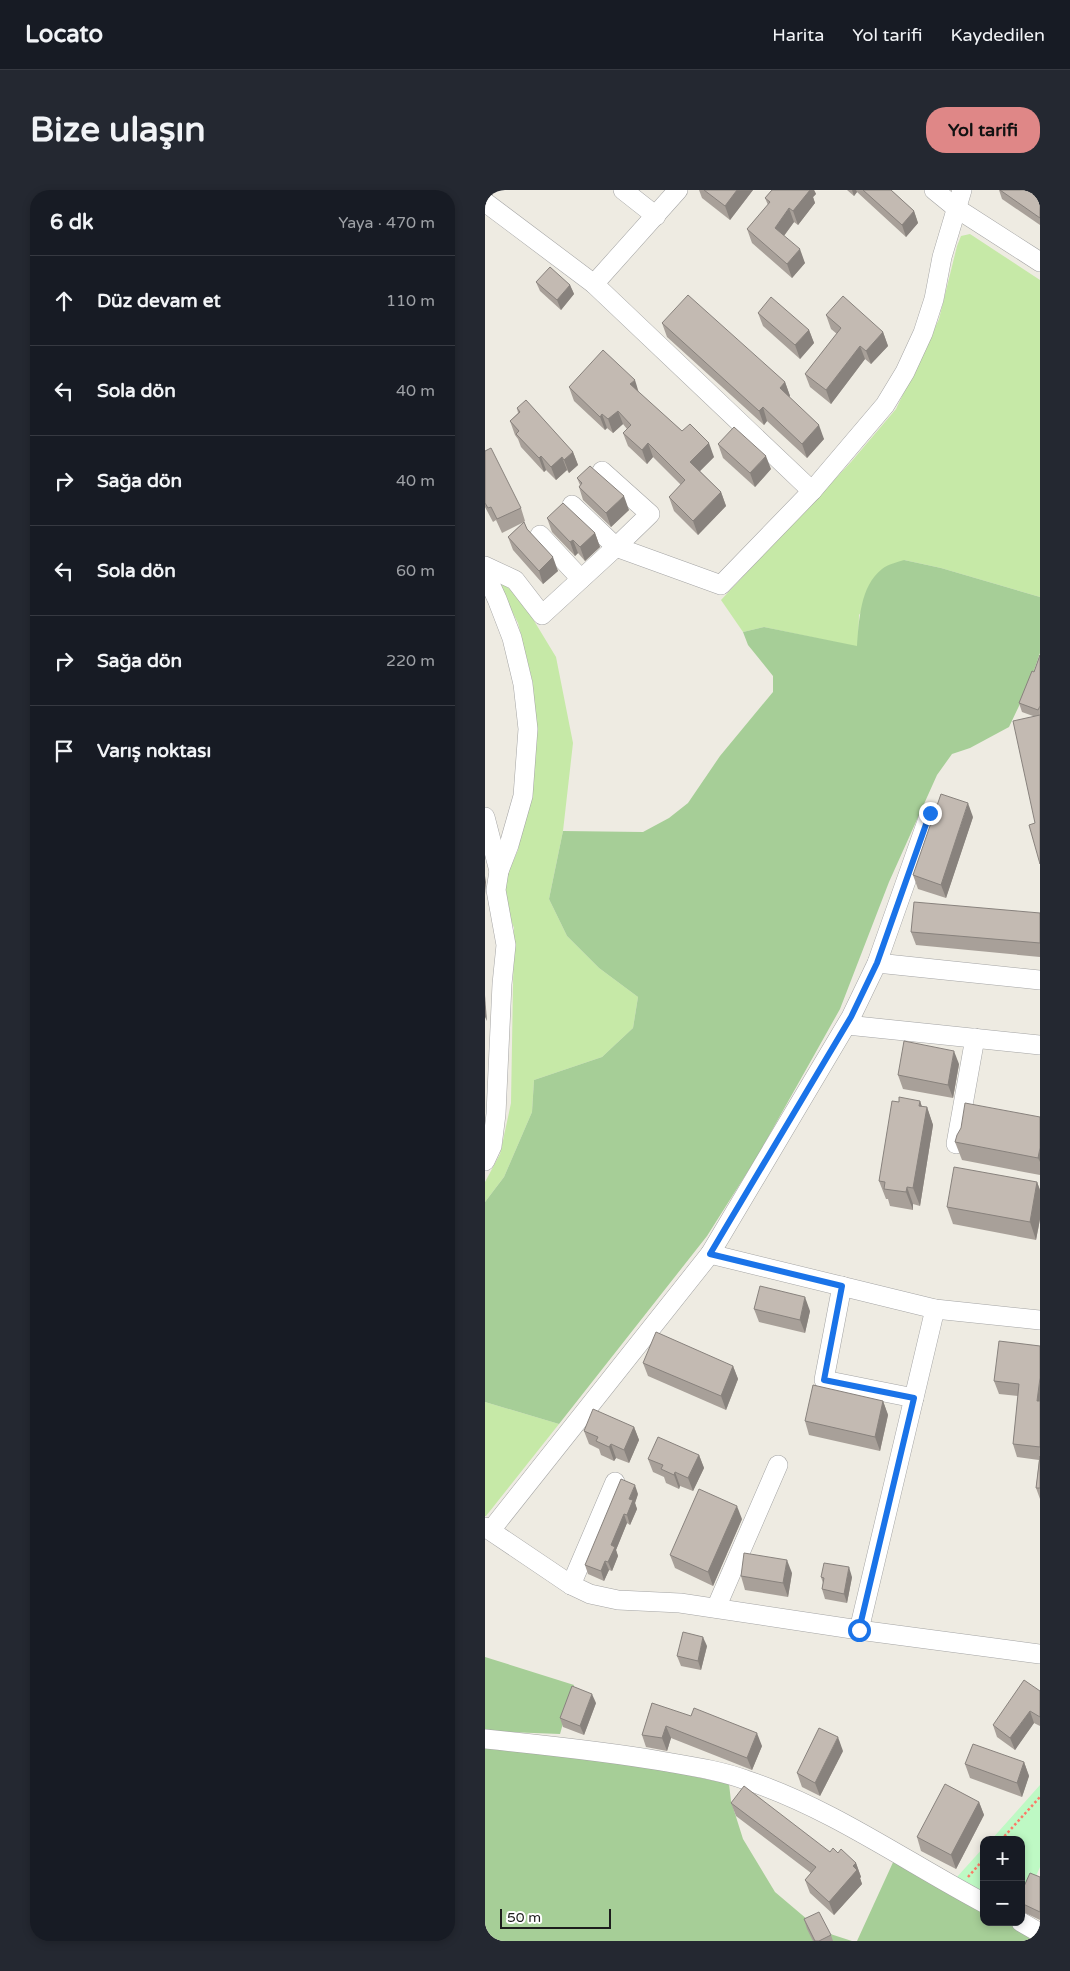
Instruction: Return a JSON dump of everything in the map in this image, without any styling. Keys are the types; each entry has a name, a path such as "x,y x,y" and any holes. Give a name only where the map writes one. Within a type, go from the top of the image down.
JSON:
{"street":[{"path":"623,190 656,216"},
{"path":"594,284 678,190"},
{"path":"934,190 955,208 1040,262"},
{"path":"571,505 616,547 721,585 812,491 885,405 905,372 923,333 934,299 942,257 955,208 962,190"},
{"path":"485,202 594,284 812,491"},
{"path":"485,566 515,580 542,615 650,514 602,471"},
{"path":"540,535 581,579"},
{"path":"485,573 512,638 523,684 528,729 523,796 509,846 499,871 496,890 506,945 502,984 500,1044 489,1127 492,1146 485,1161"},
{"path":"930,813 877,963 847,1025 710,1254 488,1528 571,1585 590,1594 618,1600 680,1603 859,1630 1040,1654"},
{"path":"485,817 499,871"},
{"path":"877,963 1040,980"},
{"path":"847,1025 1040,1045"},
{"path":"956,1144 975,1038"},
{"path":"710,1254 935,1309 1040,1320"},
{"path":"842,1286 824,1380 914,1398"},
{"path":"859,1630 935,1309"},
{"path":"716,1608 778,1465"},
{"path":"571,1585 615,1482"},
{"path":"485,1739 599,1751 700,1768 745,1779 803,1802 867,1835 980,1901"},
{"path":"1025,1924 1040,1933"}],"path":[{"path":"1005,1836 1040,1797"},
{"path":"957,1889 980,1863"}],"green space":[{"path":"970,234 1040,280 1040,597 941,568 904,560 859,615 858,647 764,627 743,632 721,600 851,462 896,409 939,319 961,236"},
{"path":"904,560 941,568 1040,597 1040,653 1029,685 1009,727 970,748 952,754 937,775 889,882 840,1009 757,1157 707,1236 559,1424 485,1402 485,1202 504,1177 532,1112 534,1080 602,1057 633,1028 638,997 599,968 567,936 549,899 563,831 643,832 669,818 688,803 720,756 773,692 773,676 748,645 743,632 764,627 857,646 862,604 869,585 884,567"},
{"path":"495,578 519,596 556,657 573,743 563,831 549,899 567,936 599,968 638,997 633,1028 602,1057 534,1080 532,1112 504,1177 485,1202 485,1182 500,1154 511,1103 514,928 502,896 506,878 518,850 536,751 533,684 518,623"},
{"path":"485,1402 559,1424 486,1516 485,1516"},
{"path":"485,1657 574,1685 560,1734 485,1731"},
{"path":"485,1745 608,1762 729,1784 731,1801 743,1839 775,1892 821,1931 852,1941 485,1941"},
{"path":"1040,1785 1040,1867 1025,1901 1025,1836 995,1836"},
{"path":"980,1851 980,1890 957,1877"},
{"path":"895,1858 980,1904 980,1926 1020,1926 1040,1941 857,1941"}],"building":[{"path":"704,190 737,190 725,206"},
{"path":"772,190 810,190 793,211 789,208 775,228 800,249 787,264 747,229 770,202 765,198"},
{"path":"863,190 891,190 914,211 902,225"},
{"path":"1000,190 1040,190 1040,218"},
{"path":"550,267 570,285 557,300 536,282"},
{"path":"688,295 785,382 780,388 819,425 802,444 763,407 759,411 662,323"},
{"path":"843,296 883,332 866,351 860,346 826,390 805,374 841,328 826,315"},
{"path":"771,297 809,330 795,345 758,313"},
{"path":"603,350 635,380 630,384 682,431 690,424 709,443 690,462 721,492 693,521 669,497 685,480 648,443 642,450 623,433 631,425 618,411 608,419 602,414 600,417 569,387"},
{"path":"526,400 573,452 564,460 562,457 551,467 541,456 539,458 516,434 519,431 510,421 520,412 517,408"},
{"path":"734,427 766,456 750,473 718,444"},
{"path":"491,448 521,508 497,519 491,507 488,508 485,503 485,451"},
{"path":"590,466 624,496 606,513 579,487 582,483 577,478"},
{"path":"563,503 595,533 580,547 573,540 570,542 547,518"},
{"path":"524,522 527,529 553,557 539,571 508,537"},
{"path":"1040,655 1040,706 1038,710 1019,703"},
{"path":"1040,715 1040,864 1029,825 1035,823 1013,721"},
{"path":"941,794 968,803 941,885 913,875"},
{"path":"914,902 1040,913 1040,943 911,932"},
{"path":"904,1041 954,1051 948,1085 898,1075"},
{"path":"899,1097 920,1101 919,1106 927,1107 913,1188 907,1187 906,1192 884,1189 885,1182 879,1181 892,1101 899,1102"},
{"path":"965,1103 1040,1117 1040,1148 1038,1158 955,1142 961,1128"},
{"path":"954,1167 1037,1182 1030,1222 947,1207"},
{"path":"760,1286 805,1297 800,1320 754,1309"},
{"path":"656,1332 733,1366 721,1396 643,1363"},
{"path":"999,1341 1040,1346 1040,1378 1037,1401 1040,1401 1040,1447 1013,1444 1019,1384 994,1381"},
{"path":"813,1385 883,1401 875,1437 805,1421"},
{"path":"593,1409 634,1427 624,1450 611,1444 609,1447 596,1441 598,1437 584,1431"},
{"path":"658,1437 699,1455 688,1478 675,1472 674,1475 661,1469 663,1465 648,1459"},
{"path":"1040,1456 1040,1488 1036,1488"},
{"path":"621,1479 635,1485 629,1499 633,1500 627,1515 624,1514 611,1545 615,1547 608,1562 605,1561 601,1571 585,1565"},
{"path":"699,1489 737,1506 708,1572 670,1555"},
{"path":"744,1553 787,1560 783,1583 741,1576"},
{"path":"824,1563 849,1567 844,1594 822,1589 824,1578 821,1577"},
{"path":"683,1632 703,1637 698,1661 677,1656"},
{"path":"1024,1680 1040,1691 1040,1717 1030,1711 1010,1738 993,1725"},
{"path":"572,1686 592,1694 580,1726 560,1718"},
{"path":"652,1703 691,1716 694,1708 757,1733 747,1758 666,1726 662,1738 642,1735"},
{"path":"819,1728 838,1737 815,1783 797,1773"},
{"path":"973,1744 1024,1762 1017,1783 965,1764"},
{"path":"945,1784 979,1802 951,1855 917,1837"},
{"path":"744,1786 830,1852 833,1848 838,1853 841,1849 856,1863 853,1866 857,1870 829,1902 805,1880 816,1867 731,1803"},
{"path":"1030,1873 1040,1877 1040,1912 1025,1905 1025,1884"},
{"path":"819,1912 831,1935 815,1941 804,1919"}],"route":[{"path":"859,1630 914,1398 824,1380 842,1286 710,1254 772,1153 851,1017 877,963 930,813"}]}
